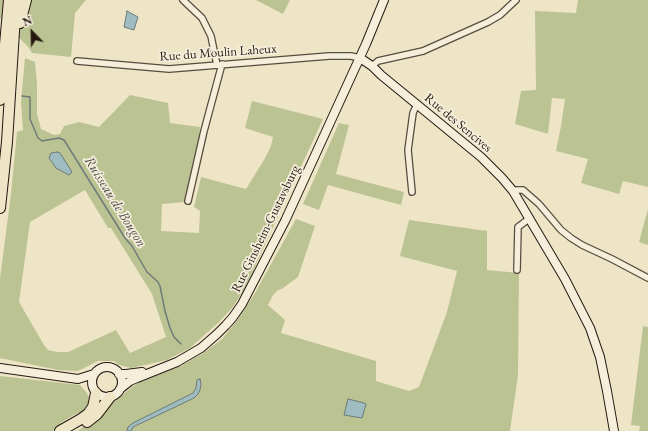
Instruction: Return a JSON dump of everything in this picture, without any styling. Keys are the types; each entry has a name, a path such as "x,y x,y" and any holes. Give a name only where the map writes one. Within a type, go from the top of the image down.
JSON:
{"highway":[{"path":"12,61 17,50 19,28 26,0"},
{"path":"0,208 6,154 12,61 10,1"},
{"path":"0,100 10,1"},
{"path":"60,431 88,414 93,407 94,391"},
{"path":"71,431 94,418 110,397"}],"street":[{"path":"183,0 202,18 211,36 219,64 188,201"},
{"name":"Rue Ginsheim-Gustavsburg","path":"120,390 130,381 177,362 201,348 226,325 242,304 285,221 360,58 384,0"},
{"path":"372,66 378,61 423,50 482,24 500,15 516,0"},
{"name":"Rue du Moulin Laheux","path":"77,61 169,69 329,56 350,56 360,58"},
{"name":"Rue des Sencives","path":"360,58 372,66 481,157 513,191 565,278 590,328 600,357 614,431"},
{"path":"412,192 408,150 413,113 417,104"},
{"path":"513,191 523,190 538,204 561,230 571,238 648,278"},
{"path":"516,270 518,227 530,218"},
{"path":"78,379 100,396 106,398 115,395 120,390 122,382 119,374 113,368 106,367 99,369 94,374 91,381 94,391"},
{"path":"0,368 78,379 94,374"},
{"name":"Rue Ginsheim-Gustavsburg","path":"119,374 151,372"}],"green space":[{"path":"0,0 86,0 75,13 71,57 32,53 0,18"},
{"path":"256,0 290,0 283,14"},
{"path":"578,0 648,0 648,187 623,181 619,194 581,183 588,159 556,151 565,99 552,98 548,134 515,124 521,91 536,90 535,11 576,13"},
{"path":"25,58 35,62 37,114 41,129 54,135 60,134 64,126 79,122 99,127 130,95 168,103 170,123 200,127 184,202 162,204 161,231 199,233 200,211 194,207 201,177 246,189 264,160 271,146 273,137 245,128 252,101 323,119 244,290 232,308 219,322 190,348 167,360 131,368 119,365 114,361 98,361 78,371 58,370 0,358 0,278 11,194 17,132 23,130 21,102","holes":["85,190 108,228 111,228 152,294 166,337 130,353 116,330 68,352 48,350 19,302 30,222"]},
{"path":"339,123 349,125 336,174 404,192 401,205 328,185 319,210 303,204"},
{"path":"648,209 648,245 639,242"},
{"path":"296,219 315,226 298,277 277,291 273,295 268,305 285,320 281,333 376,361 376,381 409,391 419,387 447,312 457,271 400,256 409,220 487,231 487,270 519,273 518,375 510,431 77,431 94,420 106,408 138,383 181,366 202,354 222,339 239,318 255,293"},
{"path":"643,326 648,327 648,431 639,431 640,426 631,425"},
{"path":"0,376 80,385 87,393 91,401 89,408 62,422 53,431 0,431"}],"water":[{"path":"127,11 138,17 134,30 124,27"},
{"path":"51,153 60,153 72,172 69,175 56,168 49,158"},
{"path":"200,379 200,390 194,398 133,427 131,431 127,431 128,427 133,423 193,393 196,388 197,380"},
{"path":"348,399 366,404 362,418 344,415"}],"waterway":[{"name":"Ruisseau de Bougon","path":"22,96 30,97 30,119 38,138 42,141 59,138 64,140 147,272 158,282 170,328 174,337 181,344"}]}
